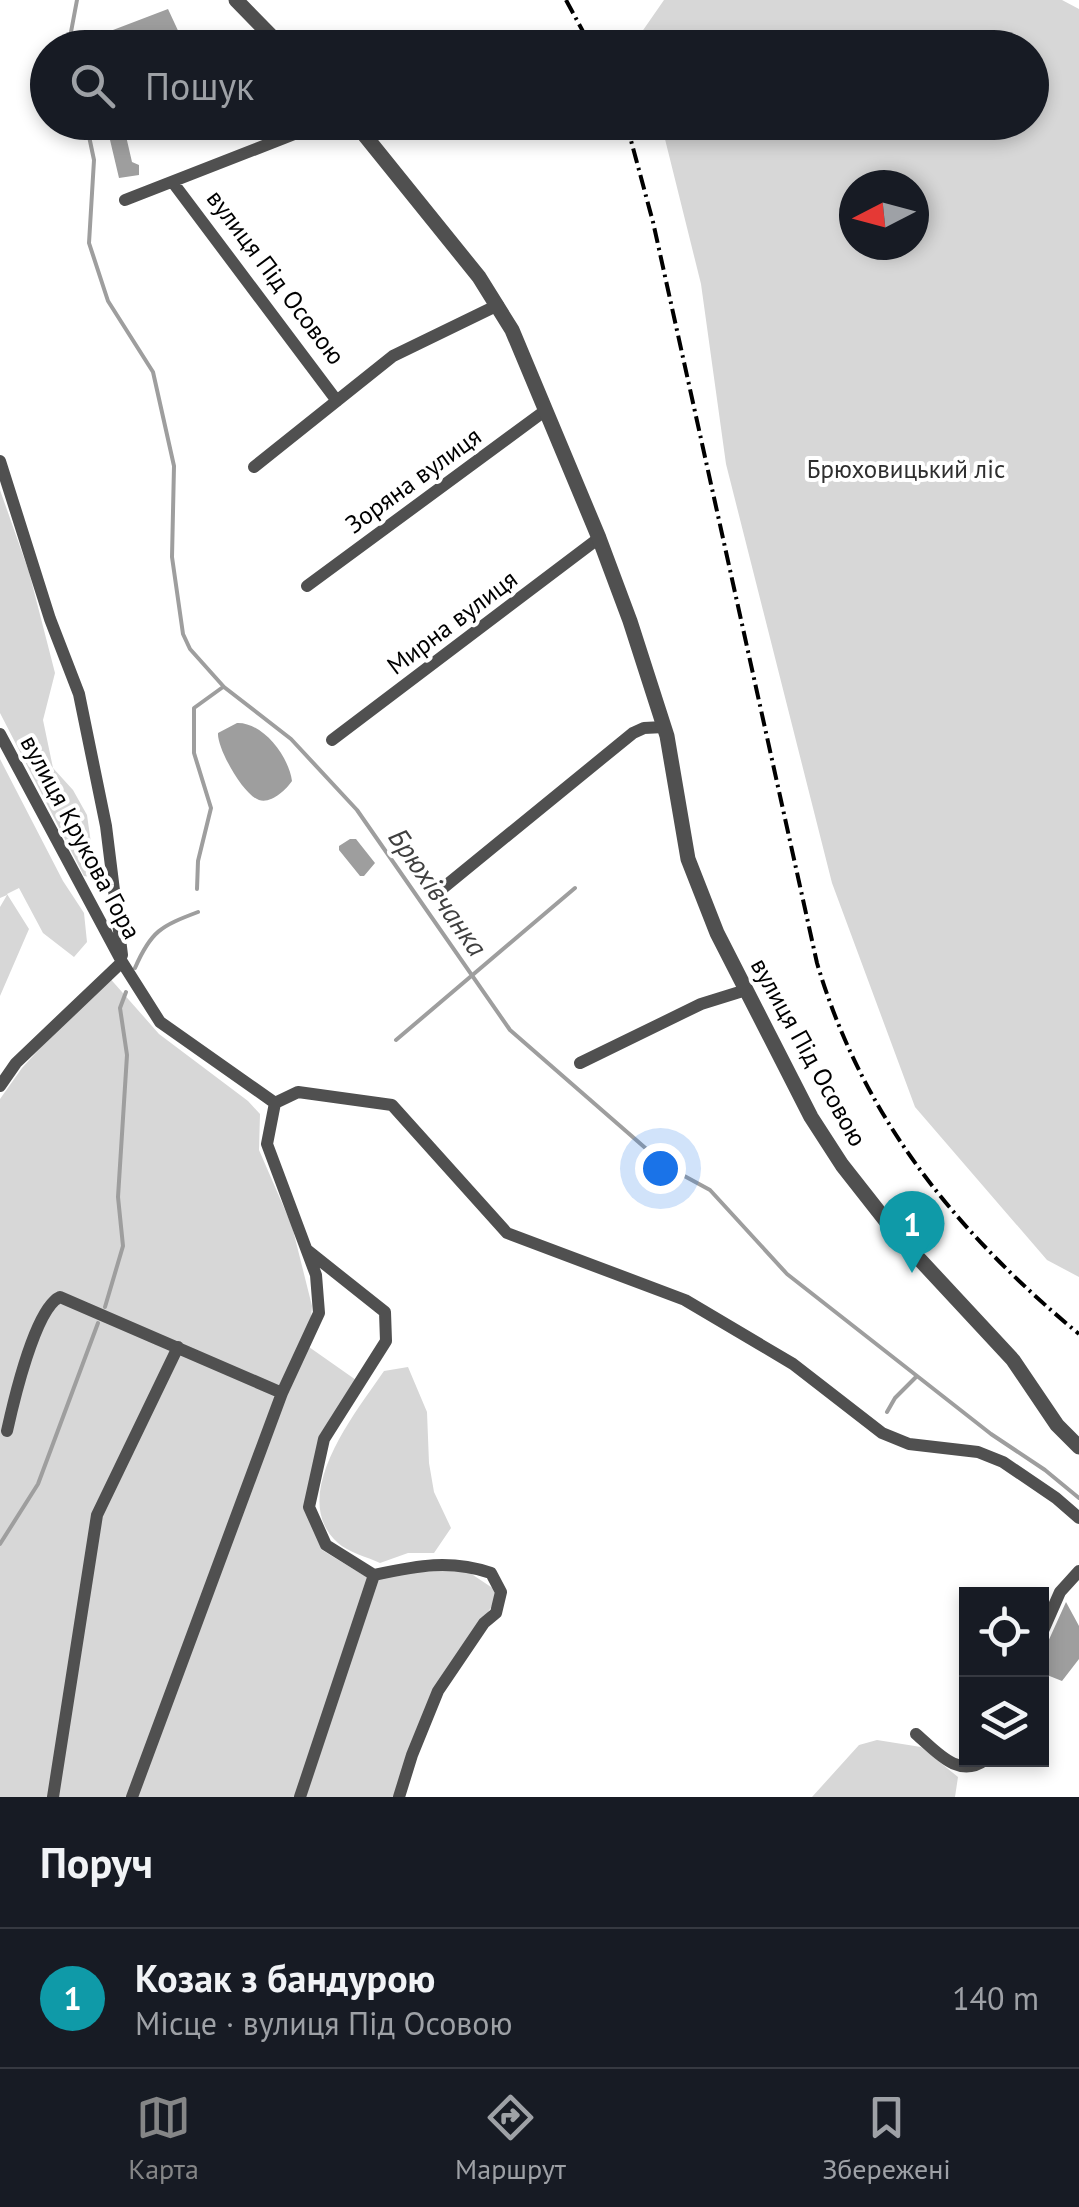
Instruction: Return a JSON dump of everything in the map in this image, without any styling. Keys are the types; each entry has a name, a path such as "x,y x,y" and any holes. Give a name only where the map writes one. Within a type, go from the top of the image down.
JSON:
{"street":[{"path":"236,0 265,30"},
{"name":"вулиця Під Осовою","path":"125,200 282,140"},
{"name":"вулиця Під Осовою","path":"368,140 498,305 546,410 599,538 664,727 688,859 716,933 812,1118 842,1165 897,1235 1013,1360 1057,1425 1079,1447"},
{"name":"вулиця Під Осовою","path":"174,184 338,400"},
{"path":"254,468 393,356 498,305"},
{"name":"Зоряна вулиця","path":"307,586 546,410"},
{"path":"0,460 50,619 79,694 106,826 122,962 16,1063 0,1086"},
{"name":"Мирна вулиця","path":"332,740 599,538"},
{"path":"443,888 634,733 664,727"},
{"name":"вулиця Крукова Гора","path":"0,734 122,962 160,1022 276,1104"},
{"path":"580,1063 701,1004 746,990"},
{"path":"132,1797 282,1392 320,1313 316,1276 268,1144 276,1104 298,1092 392,1105 507,1234 685,1300 794,1364 882,1432 909,1444 978,1452 1003,1462 1079,1518"},
{"path":"306,1248 385,1312 386,1341 324,1439 309,1507 326,1546 374,1574 462,1564 491,1574 500,1592 496,1613 484,1623 438,1691 399,1797"},
{"path":"7,1431 15,1392 52,1300 68,1298 282,1392"},
{"path":"53,1797 96,1515 178,1347"},
{"path":"1049,1617 1060,1592 1079,1571"},
{"path":"300,1797 374,1574"},
{"path":"916,1734 958,1767 973,1767"}],"green space":[{"name":"Брюховицький ліс","path":"664,0 1062,0 1079,9 1079,1277 1047,1260 915,1107 832,883 726,464 701,284 665,140 1049,140 1049,30 643,30"},
{"path":"0,490 29,572 55,673 43,720 53,768 73,790 87,815 96,878 84,876 0,713"},
{"path":"0,759 63,881 84,913 87,942 74,957 43,933 19,888 7,894 29,929 0,996 0,907 7,895 0,898"},
{"path":"107,975 159,1034 260,1114 259,1150 292,1226 312,1306 309,1347 356,1380 319,1436 305,1508 322,1550 368,1578 464,1569 500,1593 421,1719 396,1797 0,1797 0,1099 22,1068"},
{"path":"408,1367 427,1412 434,1492 451,1528 434,1553 408,1553 380,1563 338,1543 324,1524 319,1502 331,1455 344,1431 384,1371"},
{"path":"877,1740 921,1747 958,1777 955,1797 812,1797 859,1745"}],"shaded area":[{"path":"168,9 178,30 113,30"},
{"path":"110,140 127,140 132,162 139,165 139,175 119,178"},
{"path":"237,723 247,724 265,735 286,762 292,781 273,798 264,801 253,796 226,759 218,733"},
{"path":"350,839 356,839 375,863 364,876 339,850"},
{"path":"1066,1602 1079,1626 1079,1659 1062,1681 1049,1676 1049,1640"}],"waterway":[{"name":"Брюхівчанка","path":"71,30 77,0"},
{"name":"Брюхівчанка","path":"90,140 94,160 89,243 108,301 153,372 174,466 172,557 183,634 190,649 224,687 291,739 357,810 510,1030 666,1166 710,1190 787,1274 1079,1498"},
{"path":"197,889 198,861 211,808 194,753 194,708 223,687"},
{"path":"396,1040 575,888"},
{"path":"135,968 159,931 198,912"},
{"path":"105,1307 123,1246 118,1197 127,1055 120,1008 126,992"},
{"path":"0,1544 38,1484 98,1323"},
{"path":"887,1412 917,1376"}],"railway":[{"path":"566,0 582,30"},
{"path":"631,140 653,222 817,963 836,1019 860,1072 919,1168 993,1255 1079,1334"}],"place":[{"name":"Козак з бандурою","path":"912,1273"}]}
